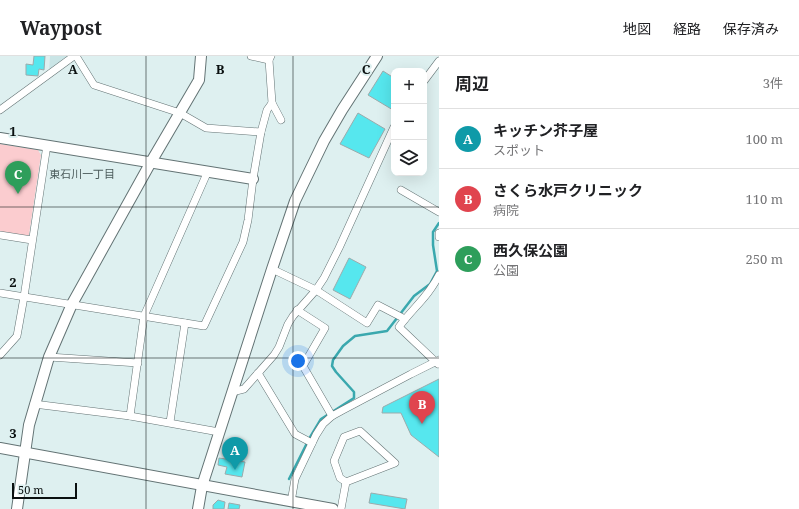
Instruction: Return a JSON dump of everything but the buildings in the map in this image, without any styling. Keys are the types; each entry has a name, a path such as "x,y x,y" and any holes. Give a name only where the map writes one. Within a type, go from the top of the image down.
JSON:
{"street":[{"path":"0,110 75,56 94,85 180,113 206,128 261,132"},
{"path":"16,509 24,452 34,404 49,357 72,304 151,162 199,80 201,56"},
{"path":"252,56 270,58 272,103 281,120"},
{"path":"198,509 202,486 219,432 295,201 309,170 342,110 377,56"},
{"path":"427,77 439,61"},
{"path":"0,293 204,326 243,242 248,220 261,132 267,110 272,103"},
{"path":"232,392 244,389 274,355 279,347 288,324 297,310 316,290 324,278 391,134"},
{"path":"0,138 253,179"},
{"path":"0,355 17,336 46,145"},
{"path":"130,416 144,316 208,171"},
{"path":"401,190 439,212"},
{"path":"0,235 32,240"},
{"path":"272,269 316,290 367,323 378,305 405,319"},
{"path":"291,502 295,479 323,424 332,416 438,362 399,327 419,304 435,283 439,275"},
{"path":"297,310 325,328 304,366 332,416"},
{"path":"170,422 186,323"},
{"path":"49,357 138,364"},
{"path":"258,373 296,434 312,443"},
{"path":"34,404 170,422 219,432"},
{"path":"360,431 395,463 346,482 340,478 334,461 344,437 360,431"},
{"path":"0,448 333,509"},
{"path":"341,509 346,482"}],"shaded area":[{"path":"50,56 73,56 49,72"},
{"path":"0,144 38,150 41,155 29,235 26,238 0,233"}],"waterway":[{"path":"289,479 321,419 354,398 354,392 332,366 333,360 343,346 355,336 387,331 414,296 430,284 437,271 433,245 433,232 439,223"}],"place":[{"name":"西久保公園","path":"18,194"},
{"name":"さくら水戸クリニック","path":"422,424"},
{"name":"キッチン芥子屋","path":"235,470"}],"district":[{"name":"東石川一丁目","path":"82,174"}]}
